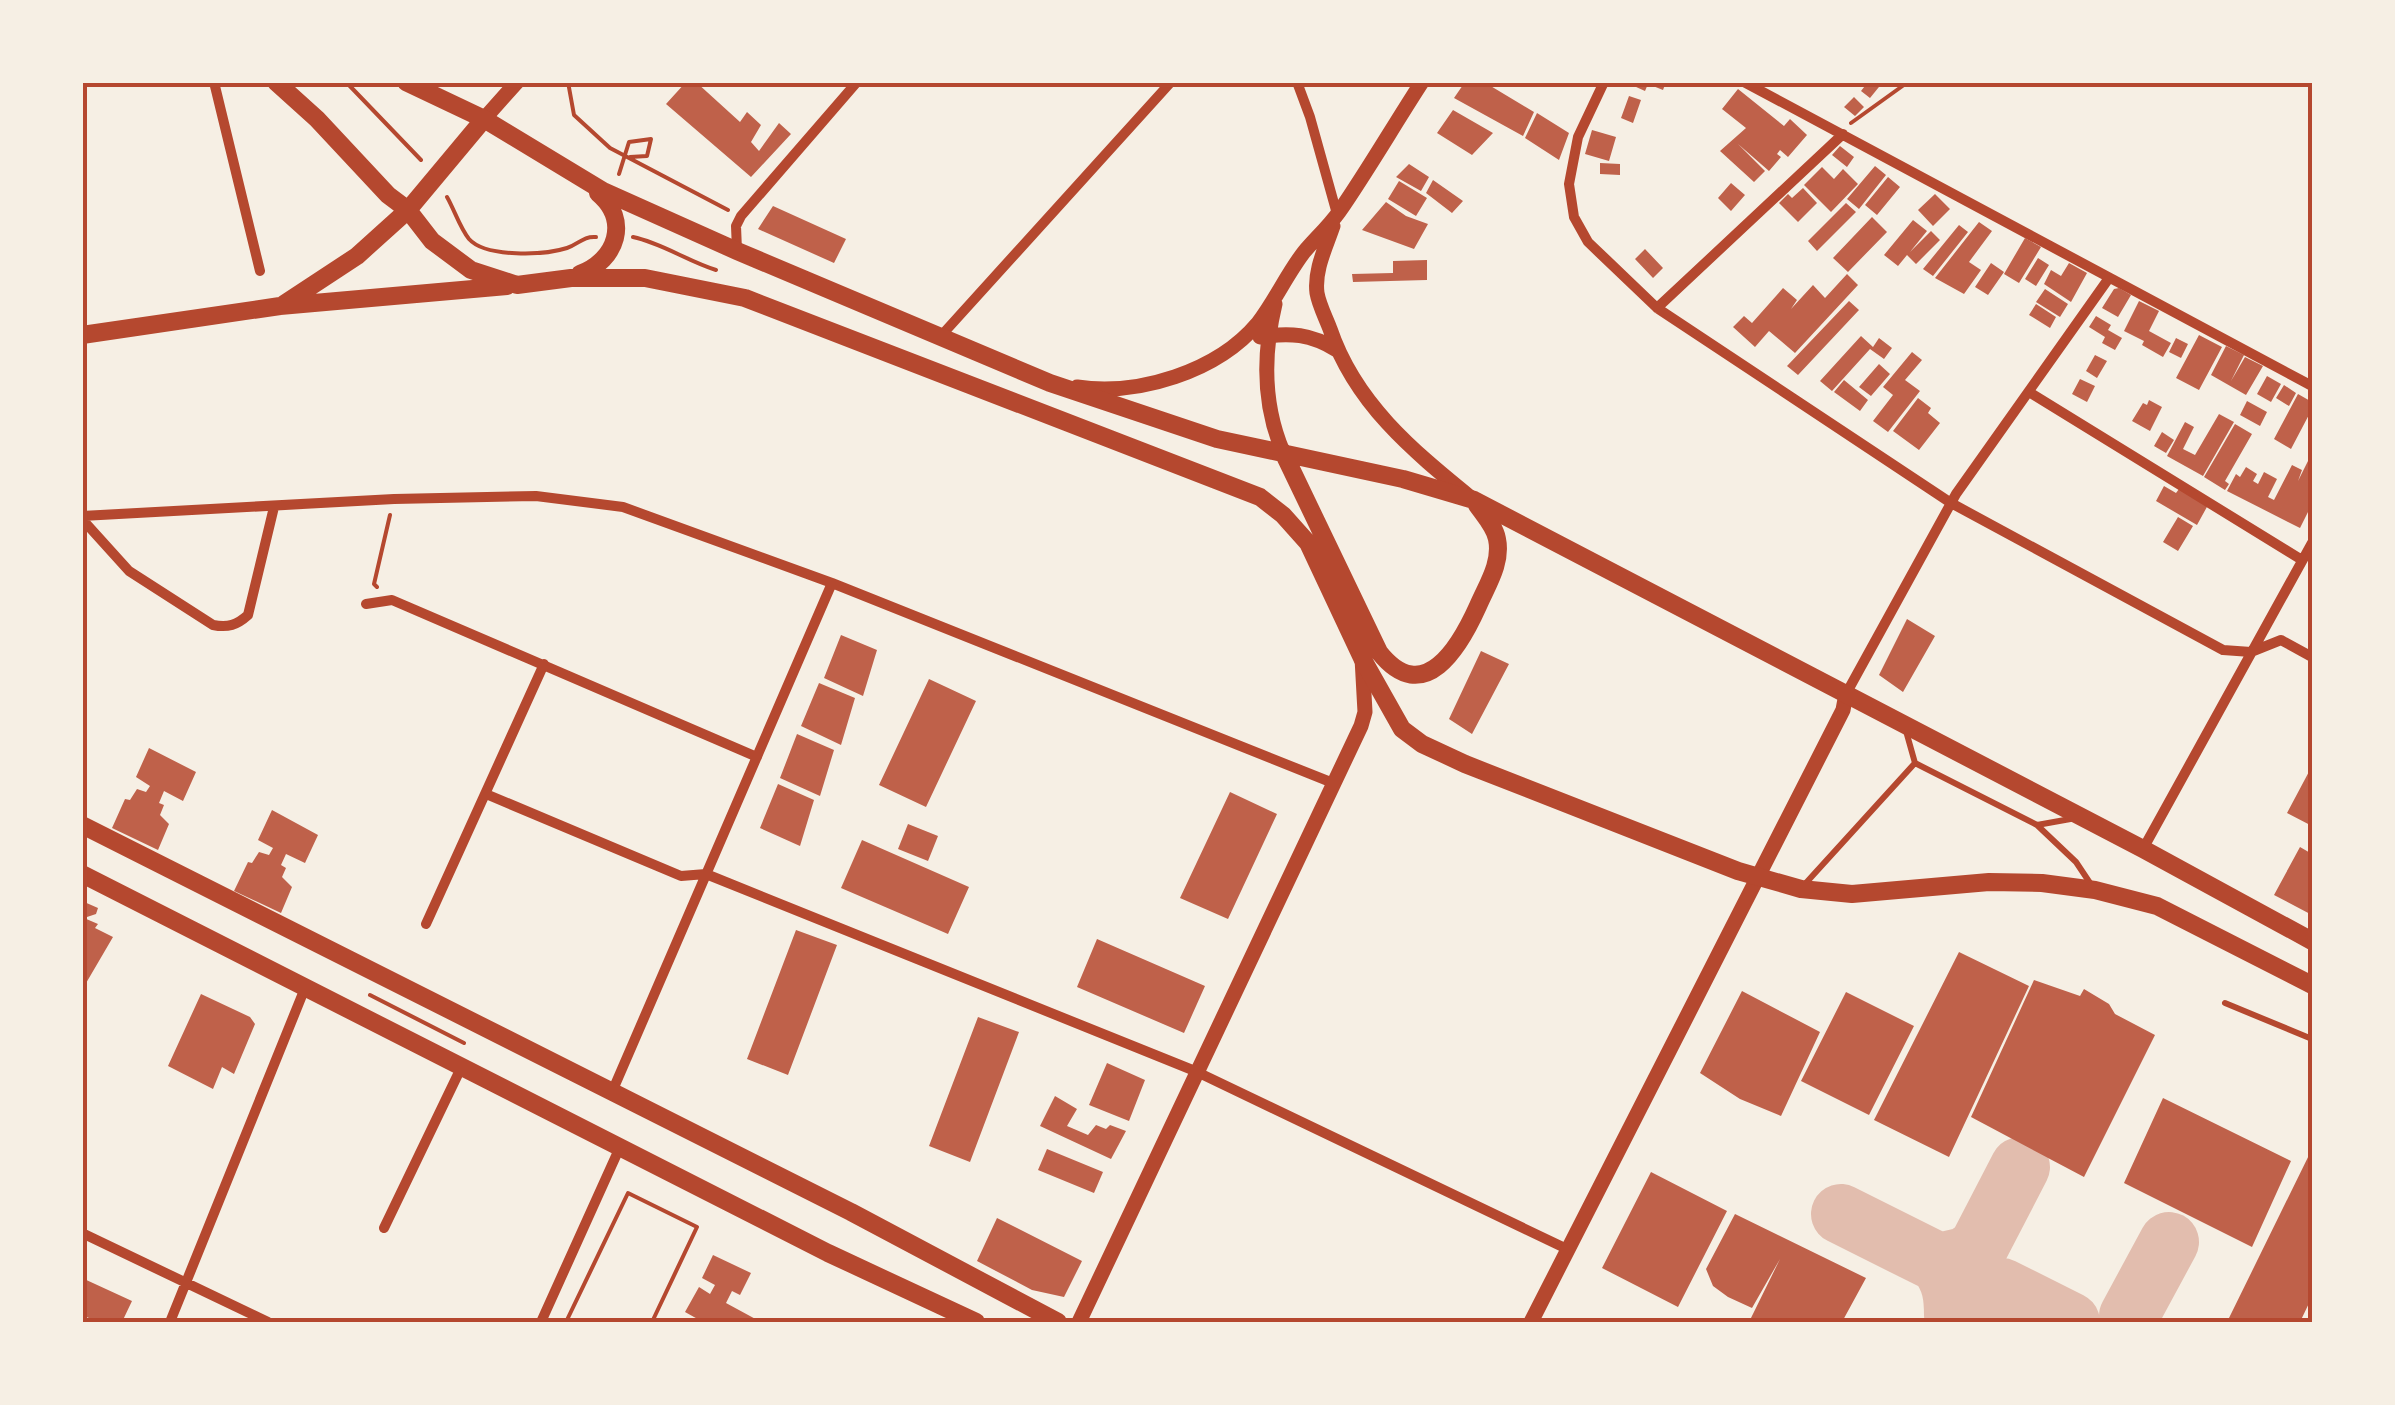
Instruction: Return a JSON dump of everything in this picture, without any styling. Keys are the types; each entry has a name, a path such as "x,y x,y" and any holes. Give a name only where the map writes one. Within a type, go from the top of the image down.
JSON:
{"main road":[{"path":"276,82 317,119 388,195 408,210 446,254 471,270 517,285"},
{"path":"406,82 484,119 589,184 737,252 1050,383 1217,439 1403,479 1474,500 2144,848 2312,941"},
{"path":"280,306 356,256 408,210 484,119"},
{"path":"571,278 605,260 614,244 613,211 589,184"},
{"path":"82,336 280,306 571,278 645,278 745,298 1260,497 1283,515 1349,589 1362,658"},
{"path":"1283,452 1388,664 1402,672 1435,670 1448,660 1462,640 1497,562 1497,538 1474,500"},
{"path":"1308,543 1362,658 1402,729 1422,744 1483,771 1738,872 1801,888 1852,894 1989,882 2042,883 2094,890 2157,906 2312,985"},
{"path":"82,825 851,1212 1058,1322"},
{"path":"82,874 828,1254 976,1322"}],"street":[{"path":"214,82 260,271"},
{"path":"484,119 516,82"},
{"path":"737,252 735,238 741,216 857,82"},
{"path":"940,337 1171,82"},
{"path":"1297,82 1337,214 1319,268 1317,293 1337,350 1351,379 1375,412 1474,500"},
{"path":"1222,352 1258,322 1302,255 1337,214 1422,82"},
{"path":"1604,82 1578,137 1569,184 1574,217 1588,242 1657,308 1951,503 2223,650 2251,652 2282,640 2312,657"},
{"path":"1744,82 2312,386"},
{"path":"1657,308 1843,134"},
{"path":"1531,1322 1760,877 1843,710 1846,694 1951,503 2109,278"},
{"path":"1278,290 1268,336 1268,403 1283,452"},
{"path":"1050,383 1100,390 1128,388 1177,377 1222,352 1288,333 1316,337 1337,350"},
{"path":"2029,392 2302,560"},
{"path":"82,518 394,499 536,496 622,507 832,583 1333,783"},
{"path":"82,518 129,572 214,625 224,627 248,615 274,507"},
{"path":"2144,848 2312,542"},
{"path":"612,1092 832,583"},
{"path":"366,604 392,600 757,756"},
{"path":"1079,1322 1365,712 1362,658"},
{"path":"426,924 544,664"},
{"path":"486,794 681,876 706,874 1196,1071 1567,1249"},
{"path":"170,1322 305,988"},
{"path":"384,1228 462,1068"},
{"path":"541,1322 620,1147"},
{"path":"82,1234 268,1322"}],"lane":[{"path":"1904,725 1915,762 2036,825 2076,862 2094,890"},
{"path":"1801,888 1915,762"},
{"path":"2036,825 2082,817"},
{"path":"2225,1003 2312,1039"}],"path":[{"path":"346,82 421,160"},
{"path":"568,82 574,115 626,158 741,216"},
{"path":"1843,134 1854,119 1908,82"},
{"path":"651,139 647,156 626,158 629,142 651,139"},
{"path":"445,193 469,239 484,248 547,252 570,247 588,236 596,238"},
{"path":"628,236 654,242 679,257 728,273"},
{"path":"392,600 374,584 394,499"},
{"path":"358,989 479,1051"},
{"path":"566,1322 628,1194 698,1226 652,1322"}],"building":[{"path":"686,82 696,82 740,122 747,112 761,125 751,142 759,151 779,123 791,134 751,177 666,104"},
{"path":"1465,82 1484,82 1534,112 1523,136 1454,98"},
{"path":"1625,82 1666,82 1663,90 1648,84 1645,91"},
{"path":"1868,82 1883,82 1870,98 1861,91"},
{"path":"1738,89 1784,126 1790,119 1807,135 1788,157 1780,150 1777,154 1781,157 1769,171 1738,144 1765,171 1754,182 1720,151 1746,128 1722,109"},
{"path":"1629,96 1641,100 1633,123 1621,118"},
{"path":"1854,97 1864,107 1855,116 1844,107"},
{"path":"1453,110 1493,133 1472,155 1437,133"},
{"path":"1537,113 1569,133 1559,160 1525,138"},
{"path":"1592,130 1616,137 1609,161 1585,154"},
{"path":"1840,146 1854,157 1847,167 1832,155"},
{"path":"1600,163 1620,164 1620,175 1600,174"},
{"path":"1409,164 1429,177 1421,191 1396,177"},
{"path":"1875,166 1886,175 1859,209 1847,199"},
{"path":"1822,167 1834,179 1843,169 1858,184 1831,212 1804,185"},
{"path":"1888,177 1900,187 1877,215 1865,205"},
{"path":"1433,180 1463,201 1452,213 1426,193"},
{"path":"1399,181 1427,198 1416,216 1388,199"},
{"path":"1731,183 1745,195 1731,211 1718,198"},
{"path":"1803,188 1817,203 1798,222 1779,203"},
{"path":"1935,194 1950,209 1933,226 1918,210"},
{"path":"1386,202 1406,216 1428,224 1414,249 1362,230"},
{"path":"1846,203 1856,212 1817,251 1808,241"},
{"path":"773,206 846,239 834,263 758,229"},
{"path":"1872,217 1887,232 1848,272 1833,258"},
{"path":"1913,220 1927,231 1910,252 1931,231 1940,240 1916,264 1907,255 1898,266 1884,255"},
{"path":"1979,222 1992,231 1969,262 1981,270 1964,294 1935,278"},
{"path":"1959,225 1968,232 1933,276 1923,269"},
{"path":"2025,238 2041,247 2019,283 2004,274"},
{"path":"1645,249 1663,268 1653,278 1635,259"},
{"path":"2038,258 2049,265 2036,286 2025,279"},
{"path":"1427,260 1427,280 1353,282 1352,274 1393,273 1393,261"},
{"path":"1991,263 2004,272 1988,295 1975,287"},
{"path":"2069,263 2087,273 2071,302 2044,284 2051,270 2061,276"},
{"path":"1847,274 1858,285 1795,353 1769,331 1755,347 1733,327 1744,316 1752,323 1783,288 1797,300 1791,309 1813,285 1825,298"},
{"path":"2045,289 2068,304 2060,317 2036,302"},
{"path":"2114,289 2131,295 2118,317 2102,308"},
{"path":"1849,301 1859,310 1798,375 1787,366"},
{"path":"2139,301 2159,311 2149,331 2171,343 2163,357 2124,331"},
{"path":"2036,304 2056,317 2050,328 2029,315"},
{"path":"2096,316 2122,338 2115,350 2102,343 2105,337 2089,327"},
{"path":"2199,335 2222,347 2199,390 2176,378"},
{"path":"1861,336 1873,347 1879,338 1892,348 1884,359 1870,349 1832,391 1820,381"},
{"path":"2176,338 2188,344 2181,358 2169,352"},
{"path":"2226,346 2244,355 2231,381 2245,357 2263,366 2246,395 2211,375"},
{"path":"1912,352 1922,360 1905,380 1920,391 1888,432 1873,421 1893,395 1883,387"},
{"path":"2095,355 2107,361 2097,378 2086,371"},
{"path":"1879,364 1890,374 1871,396 1859,387"},
{"path":"2267,376 2281,384 2271,402 2257,394"},
{"path":"2080,379 2095,386 2087,402 2072,394"},
{"path":"1844,380 1868,400 1860,411 1834,392"},
{"path":"2284,385 2296,393 2289,406 2276,398"},
{"path":"2298,394 2312,402 2312,409 2291,449 2274,439"},
{"path":"1918,398 1931,408 1928,413 1940,423 1919,450 1893,431"},
{"path":"2149,400 2162,407 2150,431 2132,421"},
{"path":"2247,401 2267,412 2260,426 2240,415"},
{"path":"2219,414 2234,422 2203,476 2167,456 2185,422 2194,427 2183,449 2195,455"},
{"path":"2235,424 2252,434 2225,481 2229,484 2225,490 2204,477"},
{"path":"2162,432 2174,440 2166,453 2154,446"},
{"path":"2308,461 2312,463 2312,504 2300,528 2227,491 2236,474 2240,477 2246,467 2257,474 2253,481 2258,484 2264,472 2277,479 2268,497 2274,500 2292,465 2302,470 2298,481"},
{"path":"2164,486 2176,493 2179,489 2208,505 2197,525 2156,501"},
{"path":"2178,517 2193,526 2178,551 2163,542"},
{"path":"1907,619 1935,636 1903,692 1879,675"},
{"path":"841,635 877,650 863,696 824,678"},
{"path":"1481,651 1509,664 1472,734 1449,719"},
{"path":"929,679 976,701 926,807 879,785"},
{"path":"819,683 855,698 841,745 801,726"},
{"path":"797,734 834,750 820,796 780,778"},
{"path":"149,748 196,772 183,801 164,791 160,815 169,824 158,850 112,828 125,799 130,800 137,789 146,792 150,786 136,777"},
{"path":"2312,766 2312,826 2287,813"},
{"path":"778,784 814,800 800,846 760,828"},
{"path":"1230,792 1277,814 1228,919 1180,898"},
{"path":"272,810 318,835 305,863 286,854 281,865 286,868 282,877 292,887 281,913 234,891 248,862 252,863 259,852 269,855 273,848 258,840"},
{"path":"908,824 938,836 928,861 898,849"},
{"path":"862,840 969,887 948,934 841,888"},
{"path":"2300,847 2312,854 2312,915 2274,895"},
{"path":"82,901 98,908 96,914 84,918 113,937 82,990"},
{"path":"796,930 837,945 788,1075 747,1059"},
{"path":"1097,939 1205,986 1184,1033 1077,987"},
{"path":"1959,952 2029,986 1949,1157 1874,1120"},
{"path":"2034,980 2080,996 2084,989 2109,1004 2115,1014 2155,1035 2084,1177 1971,1117"},
{"path":"1742,991 1820,1032 1781,1116 1740,1099 1700,1073"},
{"path":"1846,992 1914,1026 1869,1115 1801,1081"},
{"path":"201,994 250,1017 255,1024 234,1074 222,1067 213,1089 168,1066"},
{"path":"978,1017 1019,1032 970,1162 929,1146"},
{"path":"1107,1063 1145,1080 1129,1121 1089,1105"},
{"path":"1055,1096 1077,1109 1067,1126 1088,1135 1096,1125 1126,1131 1111,1159 1040,1126"},
{"path":"2163,1098 2291,1161 2252,1247 2124,1183"},
{"path":"1047,1149 1103,1172 1094,1193 1038,1170"},
{"path":"2312,1149 2312,1297 2300,1322 2236,1322 2229,1318"},
{"path":"1651,1172 1727,1211 1678,1307 1602,1268"},
{"path":"1735,1214 1866,1278 1842,1322 1750,1320 1780,1259 1752,1308 1713,1286 1706,1269"},
{"path":"997,1218 1082,1261 1064,1297 1032,1290 977,1261"},
{"path":"713,1255 751,1273 740,1295 732,1291 726,1303 761,1322 703,1322 685,1312 699,1287 710,1294 715,1285 702,1278"},
{"path":"82,1278 132,1301 122,1322 98,1322 82,1315"}],"taxiway":[{"path":"2020,1167 1978,1248 1965,1257 1939,1263 1951,1288 1954,1316 1983,1293 2002,1288 2070,1322"},
{"path":"1841,1214 1939,1263"},
{"path":"2129,1322 2169,1242"}]}
